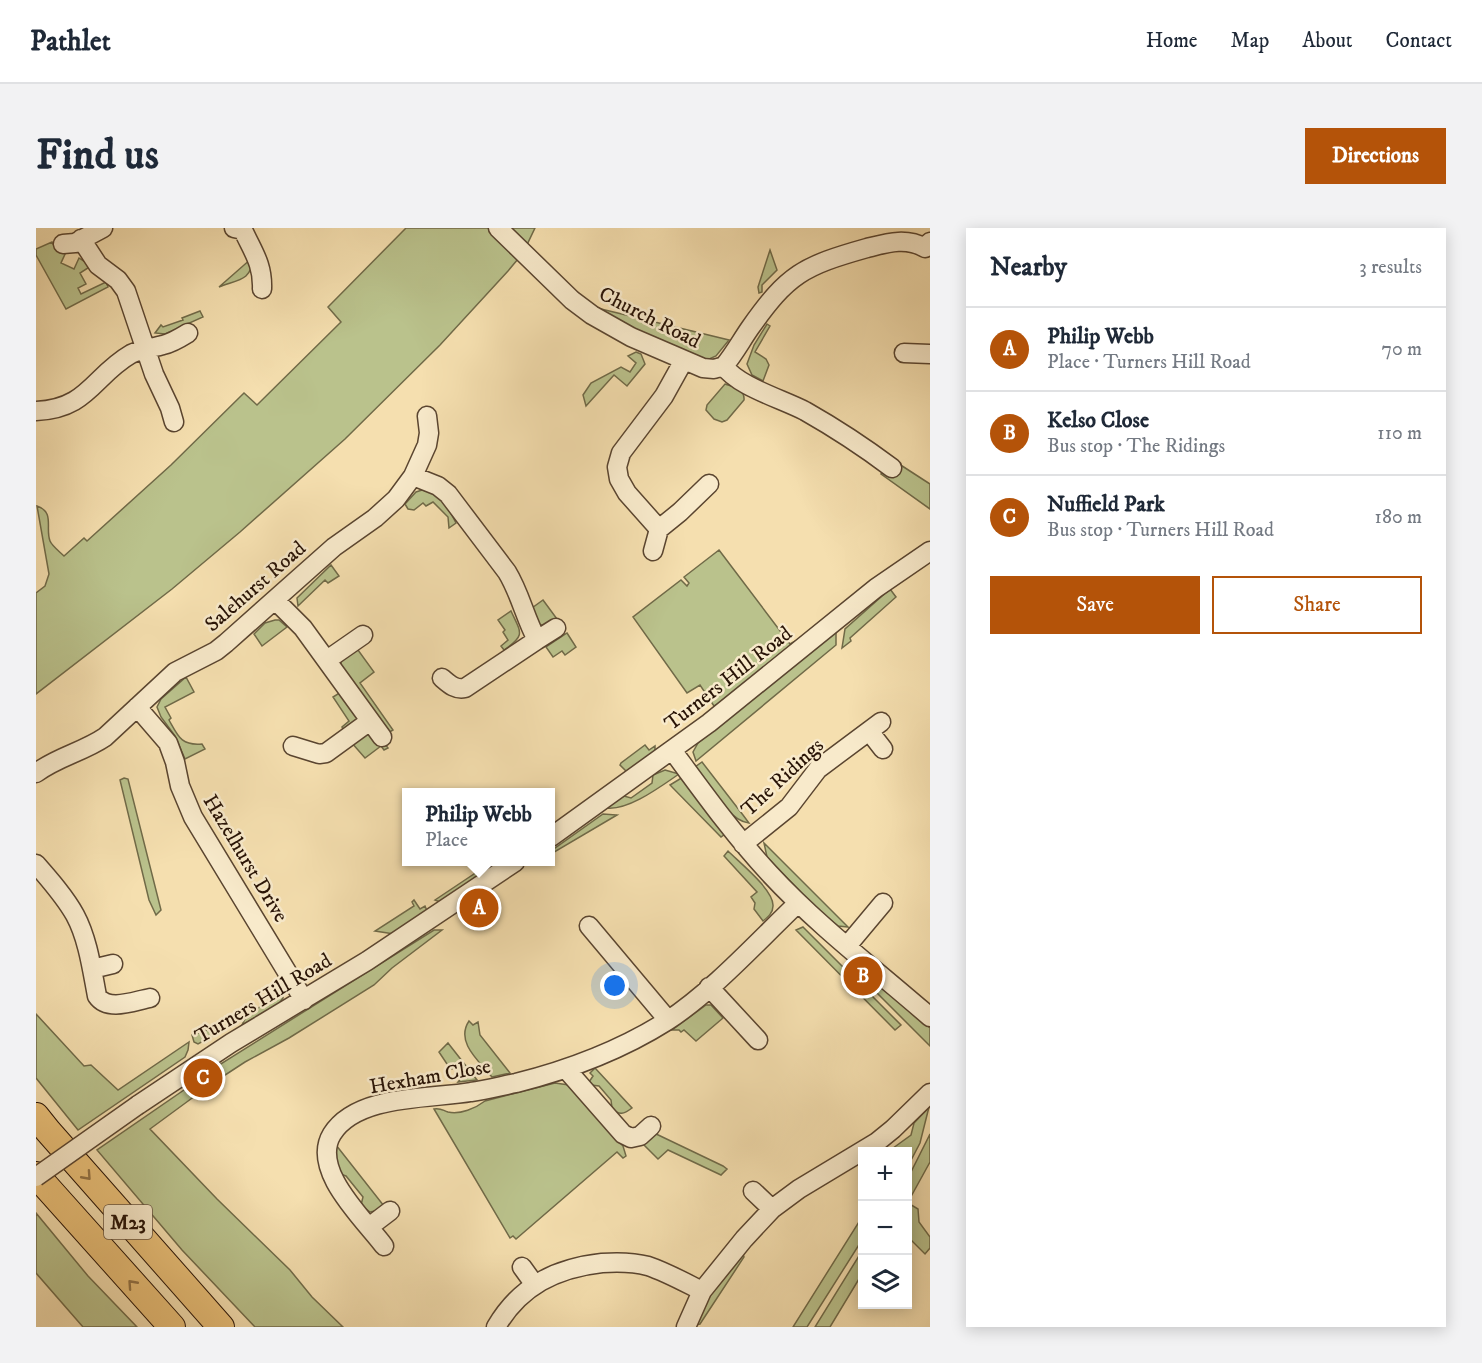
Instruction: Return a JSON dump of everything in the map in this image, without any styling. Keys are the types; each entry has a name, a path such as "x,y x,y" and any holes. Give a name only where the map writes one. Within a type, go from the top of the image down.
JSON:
{"highway":[{"name":"M23","path":"36,1116 221,1327"},
{"name":"M23","path":"36,1176 172,1327"}],"street":[{"path":"103,228 72,242 122,285 132,305 154,374 174,422"},
{"path":"241,229 260,265 262,289"},
{"name":"Church Road","path":"504,234 572,300 592,315 631,337 703,368 714,369 724,366"},
{"path":"891,468 856,442 805,412 729,375 724,366 779,289 809,267 831,258 897,241 917,243 928,248"},
{"path":"36,411 57,408 74,402 129,356 146,348 165,344 188,333"},
{"path":"904,353 930,354"},
{"path":"659,529 627,493 619,479 617,467 621,453 664,396 684,360"},
{"name":"Salehurst Road","path":"36,773 56,760 97,742 175,672 216,651 334,547 385,509 413,476 427,445 429,433 427,416"},
{"path":"413,476 438,486 448,494 507,572 537,640"},
{"path":"653,551 659,529 709,484"},
{"name":"Turners Hill Road","path":"555,834 672,750 746,694 876,588 930,551"},
{"path":"275,600 303,628 382,737"},
{"path":"442,678 459,689 465,688 556,628"},
{"path":"327,660 363,635"},
{"name":"Hazelhurst Drive","path":"137,707 168,743 180,786 193,817 304,1000"},
{"path":"293,746 319,754 326,753 370,721"},
{"name":"The Ridings","path":"743,844 789,807 818,770 875,727 883,749"},
{"name":"The Ridings","path":"672,750 743,844 798,903 930,1017"},
{"path":"36,864 60,893 82,929 97,996 106,1004 150,998"},
{"name":"Turners Hill Road","path":"36,1176 231,1043 381,952 508,866"},
{"name":"Hexham Close","path":"384,1246 338,1187 327,1166 326,1152 331,1136 339,1125 369,1108 387,1103 470,1092 535,1078 566,1069 628,1043 668,1020 709,987 798,903"},
{"path":"848,946 883,903"},
{"path":"586,952 595,933 668,1020"},
{"path":"92,969 113,964"},
{"path":"709,987 758,1040"},
{"path":"566,1069 623,1134 631,1138 640,1136 651,1126"},
{"path":"686,1327 702,1292 744,1239 772,1209 799,1189 876,1142 930,1093"},
{"path":"753,1191 772,1209"},
{"path":"369,1227 390,1211"},
{"path":"496,1327 502,1317 536,1285 553,1274 572,1268 620,1263 645,1265 702,1292"},
{"path":"522,1267 536,1285"}],"green space":[{"path":"406,228 535,228 523,253 508,271 440,345 345,439 172,589 36,694 36,593 45,586 49,574 37,506 43,509 48,516 51,543 64,556 84,538 87,541 171,465 244,393 257,405 341,322 328,307"},
{"path":"52,242 55,247 66,252 61,263 74,269 79,258 91,266 80,273 86,284 78,288 81,294 106,282 108,287 66,309 36,255 36,249"},
{"path":"770,250 777,270 762,285 762,292 759,293 758,287"},
{"path":"252,258 252,266 246,275 237,281 219,287"},
{"path":"597,308 729,340 716,356 707,360 626,325"},
{"path":"200,311 203,317 165,334 155,333 161,325 163,327 183,320 182,318"},
{"path":"767,324 770,326 755,352 766,359 769,365 763,381 752,375 747,364 754,345"},
{"path":"636,352 641,354 645,364 627,386 614,375 586,406 583,395 591,383 621,367 630,372 636,363 628,356"},
{"path":"725,384 741,391 744,400 727,420 722,422 714,419 706,410 707,405"},
{"path":"896,462 930,484 930,509 881,474"},
{"path":"422,490 439,497 456,523 449,528 448,517 433,502 426,506 423,503 414,510 408,509 405,504 416,492"},
{"path":"719,550 790,644 810,633 723,702 714,706 700,685 687,693 633,617 681,580 687,586 689,583 684,577"},
{"path":"331,565 339,576 328,583 325,580 298,606 297,598"},
{"path":"890,589 896,597 842,648 845,629"},
{"path":"543,600 557,619 543,626 539,624 532,608"},
{"path":"511,611 520,633 516,641 504,650 501,646 508,640 498,620"},
{"path":"279,620 287,627 262,646 254,634 265,623"},
{"path":"836,632 836,645 696,761 693,752 698,743"},
{"path":"567,633 576,647 565,655 562,651 553,657 546,647"},
{"path":"356,650 374,672 360,683 393,730 388,733 341,667 341,661"},
{"path":"186,677 194,692 165,707 171,718 169,720 181,739 189,743 202,744 205,749 185,759 175,736 161,717 157,707 161,699"},
{"path":"341,692 357,717 356,721 344,732 342,727 349,721 333,697"},
{"path":"366,734 381,739 388,748 384,750 381,746 365,758 351,742"},
{"path":"645,745 649,750 655,746 655,752 627,772 620,765 621,763"},
{"path":"702,762 749,823 733,816 719,800 695,767"},
{"path":"665,770 679,774 634,802 615,808 606,808 624,796 631,798 652,783 653,775"},
{"path":"683,777 725,834 721,837 670,785"},
{"path":"128,779 161,910 156,915 149,900 120,780"},
{"path":"603,814 617,815 555,852 555,848"},
{"path":"764,843 848,927 838,926 814,906 767,857"},
{"path":"728,851 748,869 772,900 772,911 763,921 754,909 755,903 751,897 757,892 724,856"},
{"path":"486,866 494,866 440,902 435,900"},
{"path":"414,900 420,909 425,906 427,911 394,934 375,931 414,906 412,902"},
{"path":"803,927 901,1025 895,1030 796,930"},
{"path":"434,930 442,930 392,968 374,985 216,1081 214,1073 219,1065"},
{"path":"870,977 930,1028 930,1046 866,982"},
{"path":"283,990 283,998 278,1005 242,1025 246,1017"},
{"path":"706,1005 711,1005 723,1018 696,1041 684,1030 681,1032 672,1030"},
{"path":"36,1014 84,1066 91,1065 118,1090 189,1042 188,1050 185,1057 78,1130 36,1078"},
{"path":"469,1021 473,1025 478,1022 480,1035 510,1073 492,1077 475,1058 465,1036 465,1029"},
{"path":"221,1025 224,1027 222,1031 198,1044 194,1042 192,1035"},
{"path":"448,1043 477,1080 458,1082 463,1076 464,1069 460,1065 452,1069 449,1067 439,1052"},
{"path":"595,1068 632,1108 622,1113 612,1108 611,1100 599,1086 591,1085 589,1082 593,1076 590,1073"},
{"path":"555,1083 569,1085 623,1146 626,1156 623,1158 617,1152 516,1239 513,1236 510,1238 434,1109 453,1113 463,1112 485,1101"},
{"path":"184,1090 199,1093 150,1129 290,1270 312,1297 343,1327 255,1327 182,1250 97,1150"},
{"path":"929,1107 920,1143 912,1158 912,1147 894,1147 911,1135 914,1123"},
{"path":"652,1132 727,1169 721,1175 668,1150 658,1159 641,1142"},
{"path":"930,1134 930,1162 912,1195 912,1170"},
{"path":"336,1145 384,1206 370,1212 361,1205 363,1197 346,1176 337,1173"},
{"path":"912,1205 918,1209 919,1222 930,1237 930,1248 925,1254 912,1241"},
{"path":"36,1213 88,1276 137,1327 83,1327 36,1273"},
{"path":"858,1223 858,1246 807,1327 793,1327"},
{"path":"743,1254 744,1257 700,1324 696,1325 703,1304"},
{"path":"858,1257 858,1281 830,1327 815,1327"}],"place":[{"name":"Philip Webb","path":"479,908"},
{"name":"Kelso Close","path":"863,976"},
{"name":"Nuffield Park","path":"203,1078"}]}
